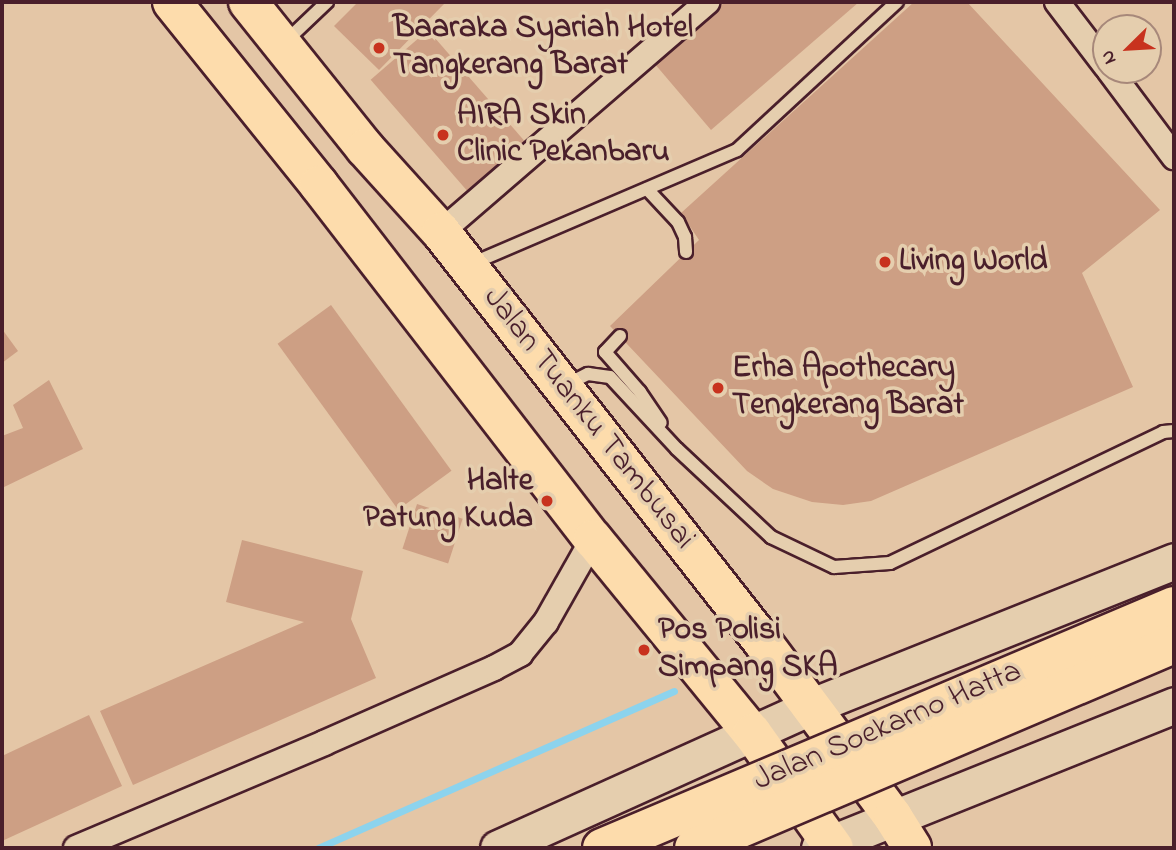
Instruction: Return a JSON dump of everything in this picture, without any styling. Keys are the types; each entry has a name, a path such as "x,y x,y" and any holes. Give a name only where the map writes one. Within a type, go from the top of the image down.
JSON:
{"main road":[{"path":"172,2 593,539 752,733 828,847"},
{"name":"Jalan Tuanku Tambusai","path":"248,2 365,148 441,232 812,706 902,833"},
{"name":"Jalan Soekarno Hatta","path":"602,848 1174,606"},
{"name":"Jalan Soekarno Hatta","path":"694,848 1174,644"},
{"path":"812,706 824,778 828,847"},
{"path":"752,733 824,778 902,833"}],"street":[{"path":"441,232 707,2"},
{"path":"1057,2 1092,48"},
{"path":"1119,84 1174,157"},
{"path":"76,848 336,738 520,654 546,622 593,539"},
{"path":"498,848 812,706 1174,561"},
{"path":"828,847 902,833 1174,705"}],"lane":[{"path":"282,44 327,2"},
{"path":"467,266 737,150 897,2"},
{"path":"647,189 678,222 685,237 687,252"},
{"path":"620,336 605,352 640,392 677,449"},
{"path":"562,386 588,374 610,377 677,449 771,537 834,567 890,563 1163,432 1174,432"}],"building":[{"name":"Baaraka Syariah Hotel Tangkerang Barat","path":"358,2 446,2 379,70 334,26"},
{"path":"725,2 859,2 711,130 654,63"},
{"name":"Living World","path":"914,2 967,2 1160,210 1082,273 1133,387 871,501 843,505 812,502 773,489 747,471 610,326 699,240 681,213"},
{"path":"428,30 526,142 468,192 371,80"},
{"path":"331,305 451,471 398,510 278,344"},
{"path":"2,329 18,351 2,363"},
{"path":"49,380 83,449 2,488 2,436 23,428 13,405"},
{"path":"417,504 463,519 448,564 402,549"},
{"path":"242,540 363,571 351,619 376,678 133,785 100,711 304,622 226,602"},
{"path":"89,715 122,786 2,841 2,756"}],"waterway":[{"path":"318,848 674,691"}],"place":[{"name":"Baaraka Syariah Hotel Tangkerang Barat","path":"379,48"},
{"name":"AIRA Skin Clinic Pekanbaru","path":"443,135"},
{"name":"Living World","path":"885,262"},
{"name":"Erha Apothecary Tengkerang Barat","path":"718,388"},
{"name":"Halte Patung Kuda","path":"547,501"},
{"name":"Pos Polisi Simpang SKA","path":"644,650"}]}
